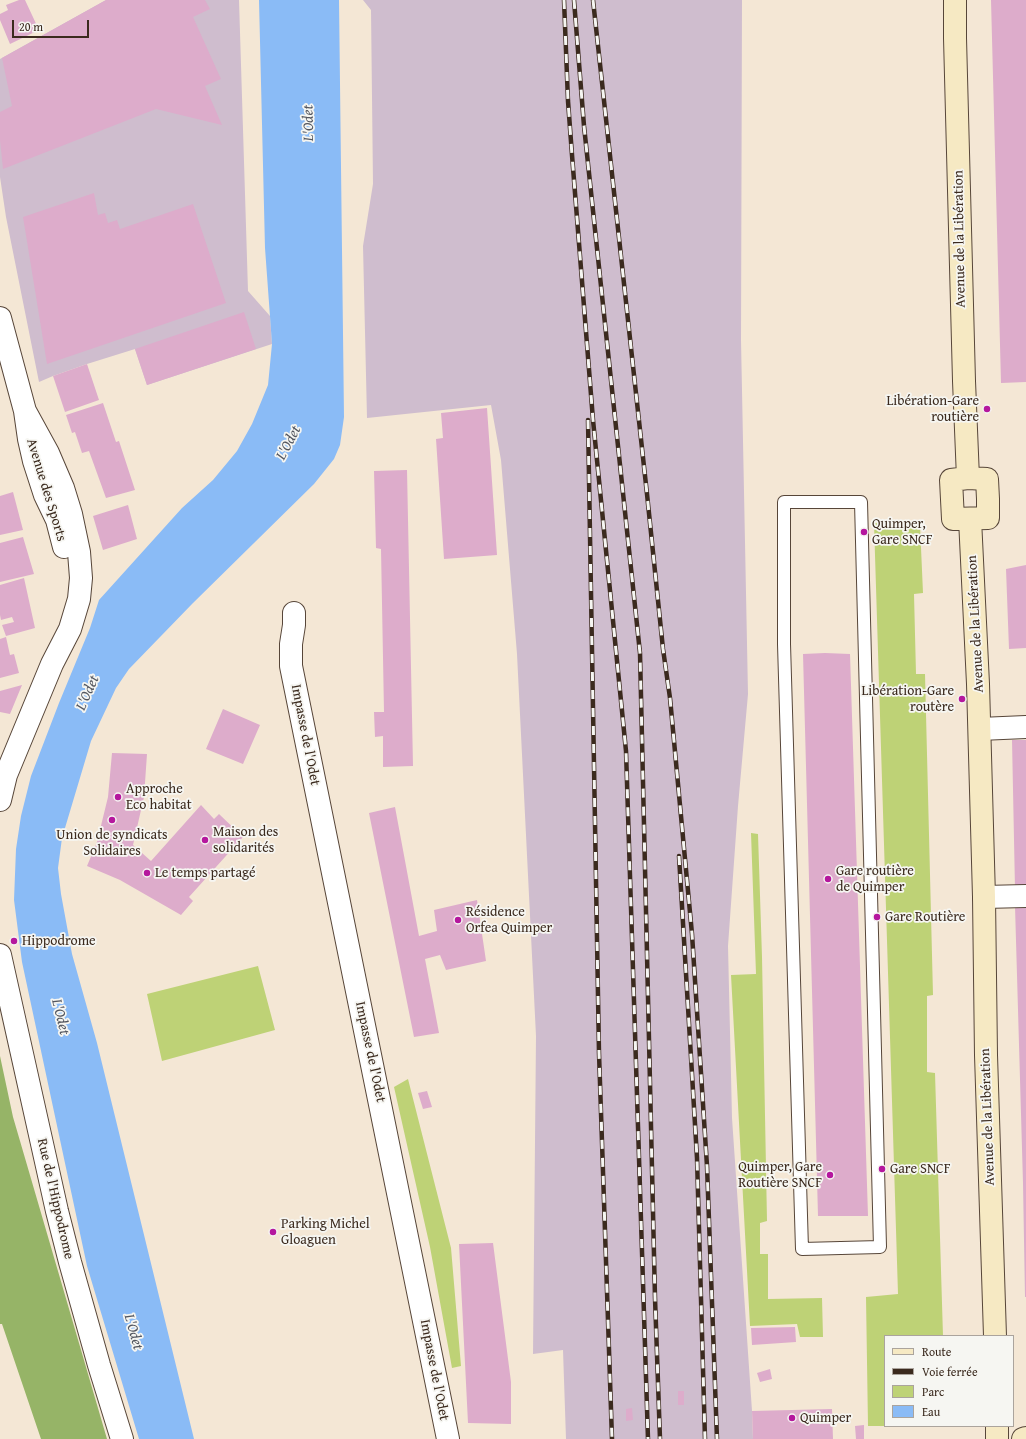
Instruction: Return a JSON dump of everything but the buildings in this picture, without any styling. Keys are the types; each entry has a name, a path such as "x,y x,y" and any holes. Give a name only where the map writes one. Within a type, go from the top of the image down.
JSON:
{"main road":[{"name":"Avenue de la Libération","path":"955,0 964,380 968,478 952,480 953,519 970,519 980,729 986,1055 995,1335"},
{"path":"997,1427 997,1439"}],"street":[{"name":"Avenue des Sports","path":"0,318 25,411 48,453 63,488 75,534 81,578 79,599 70,629 52,664 6,775 0,800"},
{"name":"Impasse de l'Odet","path":"294,613 294,625 290,644 291,666 448,1439"},
{"path":"980,729 1026,727"},
{"path":"984,897 1026,896"},
{"name":"Rue de l'Hippodrome","path":"0,955 64,1240 99,1365 122,1439"}],"lane":[{"path":"784,502 861,502 880,1247 802,1249 784,644 784,502"}],"shaded area":[{"path":"106,0 239,0 248,291 270,316 272,344 147,385 135,349 87,364 39,382 6,217 0,177 0,59"},
{"path":"363,0 742,0 741,340 748,694 728,946 732,1118 753,1439 566,1439 563,1350 533,1354 536,1036 517,654 501,460 491,405 367,418 363,246 373,184 371,10"}],"green space":[{"path":"874,523 910,523 920,525 923,593 914,594 916,674 925,674 933,995 927,996 927,1072 935,1073 943,1335 884,1335 884,1426 868,1426 866,1297 898,1294"},
{"path":"751,833 758,834 762,957 767,1221 760,1223 760,1254 768,1254 768,1299 822,1298 823,1337 800,1337 797,1324 750,1326 731,975 756,974"},
{"path":"258,966 275,1030 162,1061 147,994"},
{"path":"0,1056 13,1117 107,1439 41,1439 2,1324 0,1324"},
{"path":"408,1079 451,1248 461,1366 452,1368 430,1247 394,1087"}],"water":[{"name":"L'Odet","path":"259,0 339,0 344,417 340,445 334,459 314,484 193,603 129,669 116,688 91,741 62,838 58,868 61,894 72,954 97,1043 194,1439 139,1439 87,1266 22,962 14,900 16,849 21,816 31,776 90,628 99,600 182,508 213,480 237,451 252,424 268,385 272,344 265,248"}],"railway":[{"path":"564,0 568,101 593,420 626,751 648,1439"},
{"path":"574,0 584,126 640,653 655,1298 660,1439"},
{"path":"593,0 663,649 670,698 692,934 707,1166 717,1439"},
{"path":"588,420 599,1053 612,1439"},
{"path":"679,856 697,1158 705,1439"}],"place":[{"name":"Libération-Gare routière","path":"987,409"},
{"name":"Quimper, Gare SNCF","path":"864,532"},
{"name":"Libération-Gare routère","path":"962,699"},
{"name":"Approche Eco habitat","path":"118,797"},
{"name":"Union de syndicats Solidaires","path":"112,820"},
{"name":"Maison des solidarités","path":"205,840"},
{"name":"Le temps partagé","path":"147,873"},
{"name":"Gare routière de Quimper","path":"828,879"},
{"name":"Gare Routière","path":"877,917"},
{"name":"Résidence Orfea Quimper","path":"458,920"},
{"name":"Hippodrome","path":"14,941"},
{"name":"Gare SNCF","path":"882,1169"},
{"name":"Quimper, Gare Routière SNCF","path":"830,1175"},
{"name":"Parking Michel Gloaguen","path":"273,1232"},
{"name":"Quimper","path":"792,1418"}]}
